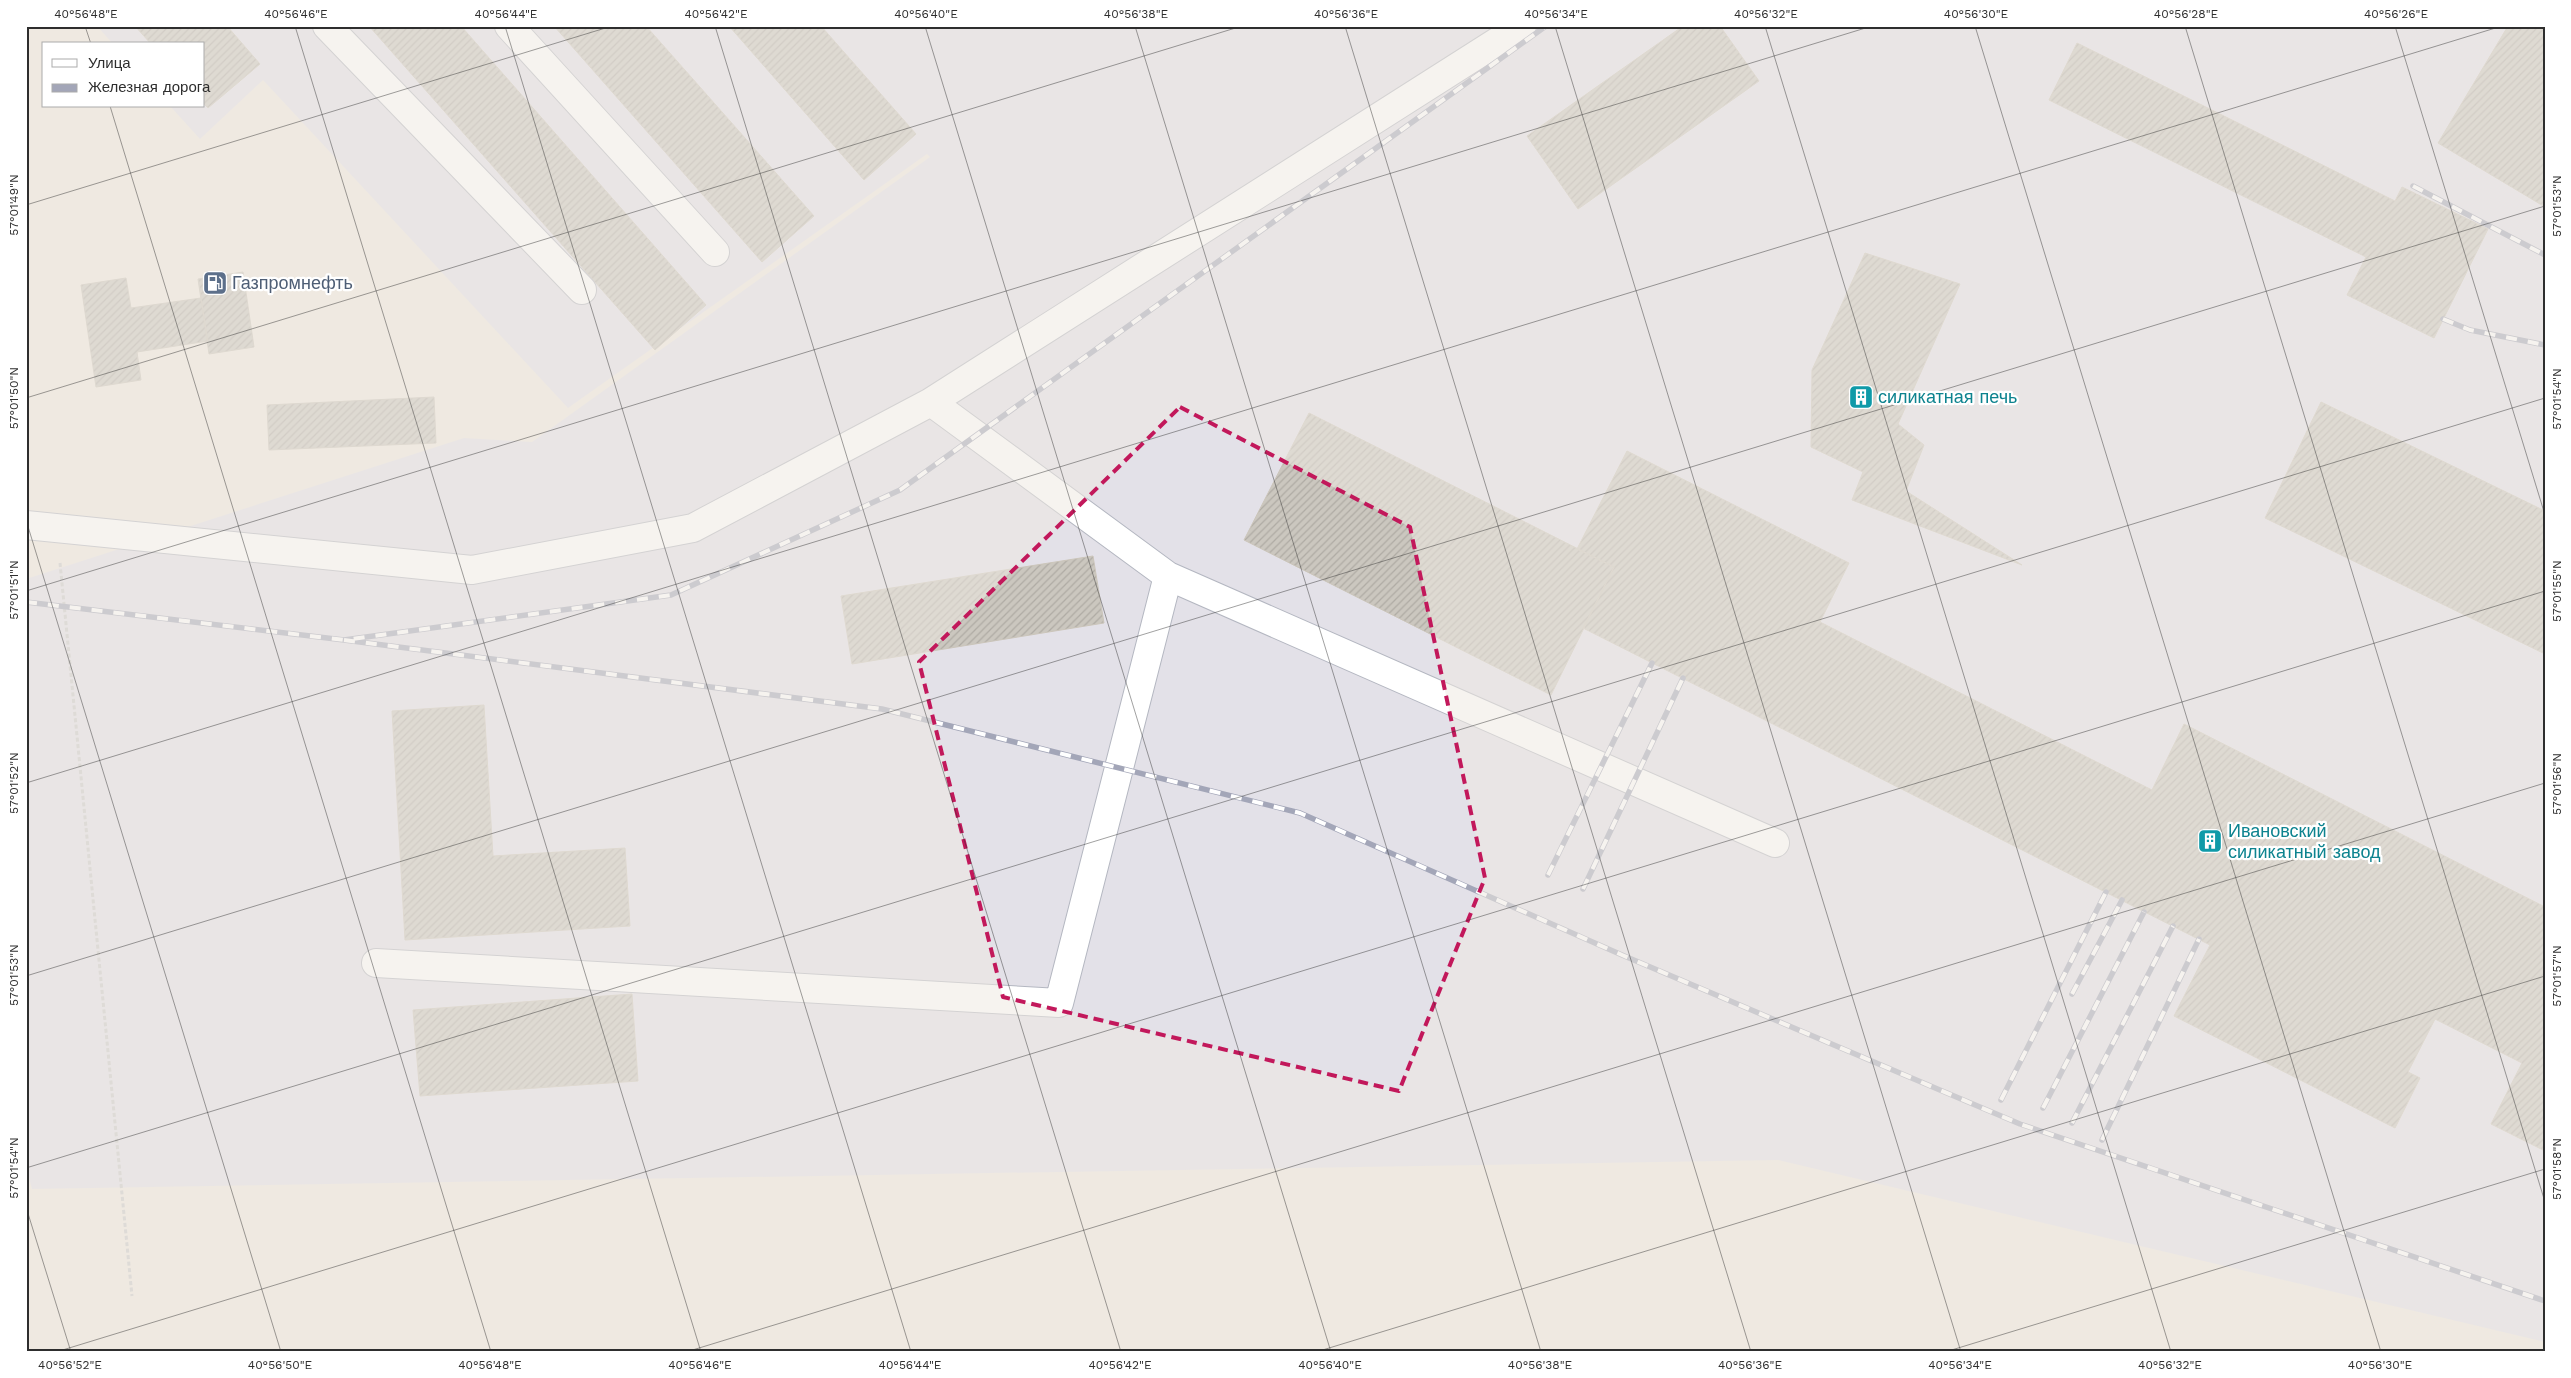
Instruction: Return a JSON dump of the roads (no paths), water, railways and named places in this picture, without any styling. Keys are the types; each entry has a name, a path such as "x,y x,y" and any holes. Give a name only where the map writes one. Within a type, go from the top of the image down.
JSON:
{"street":[{"path":"327,26 582,290"},
{"path":"509,26 715,252"},
{"path":"26,525 472,570 693,528 931,402 1522,26"},
{"path":"931,402 1168,576 1775,843"},
{"path":"376,963 1059,1003 1168,576"}],"railway":[{"path":"26,602 344,640 671,595 900,490 1546,26"},
{"path":"2413,186 2545,255"},
{"path":"2443,319 2470,330 2545,345"},
{"path":"344,640 882,709 1300,813 1622,955 2020,1124 2545,1301"},
{"path":"1548,875 1652,663"},
{"path":"1583,889 1683,678"},
{"path":"2001,1100 2106,892"},
{"path":"2072,994 2122,900"},
{"path":"2043,1108 2144,912"},
{"path":"2072,1123 2173,926"},
{"path":"2102,1140 2199,939"}],"place":[{"name":"Газпромнефть","path":"215,283"},
{"name":"силикатная печь","path":"1861,397"},
{"name":"Ивановский силикатный завод","path":"2210,841"}]}
